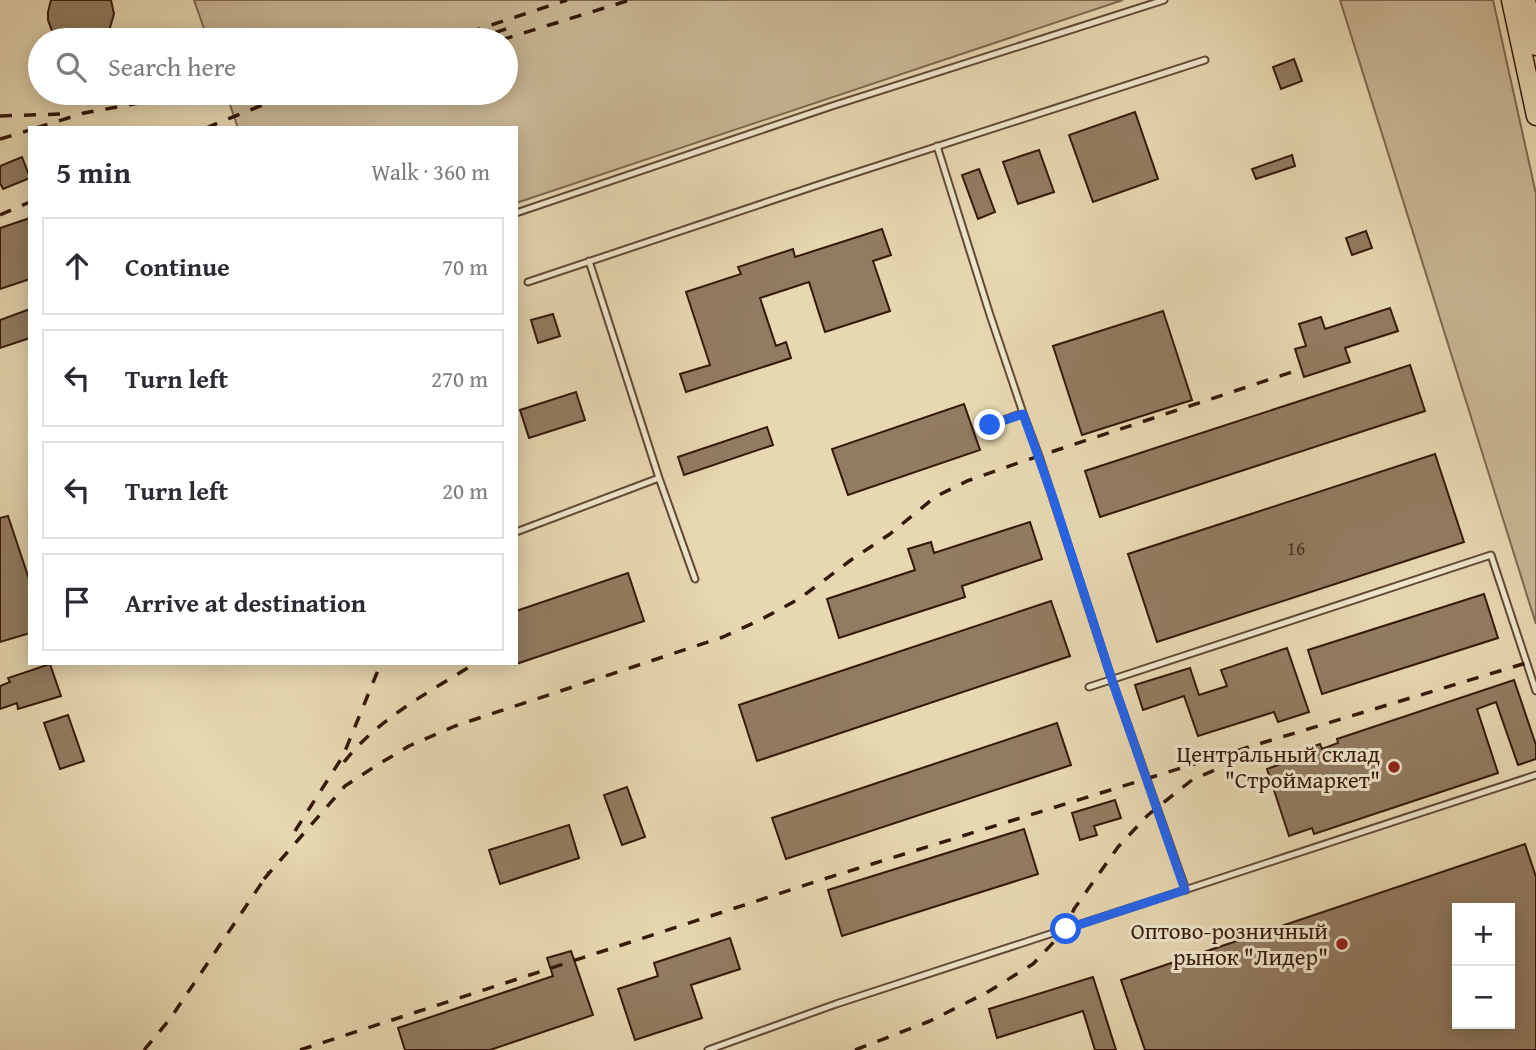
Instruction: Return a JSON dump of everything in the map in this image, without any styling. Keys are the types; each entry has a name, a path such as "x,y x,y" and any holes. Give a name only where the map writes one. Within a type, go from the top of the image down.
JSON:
{"main road":[{"path":"1511,0 1531,69 1536,116"},
{"path":"1526,0 1536,46"}],"lane":[{"path":"518,212 832,106 1164,0"},
{"path":"528,282 1205,60"},
{"path":"937,146 1023,414 1185,890"},
{"path":"589,261 659,478 695,579"},
{"path":"990,425 1023,414"},
{"path":"518,531 659,478"},
{"path":"1089,687 1491,555 1536,691"},
{"path":"708,1050 836,1004 1536,775"}],"shaded area":[{"path":"194,0 1123,0 518,202 518,126 237,126 230,105 518,105 518,28 204,28"},
{"path":"1340,0 1493,0 1536,194 1536,624"}],"building":[{"path":"51,0 111,0 114,14 110,28 51,28 48,12"},
{"path":"1294,59 1302,81 1281,89 1273,67"},
{"path":"1135,112 1158,179 1093,202 1069,135"},
{"path":"1039,150 1054,192 1018,204 1003,162"},
{"path":"1292,155 1295,166 1256,179 1252,169"},
{"path":"22,157 28,179 3,189 0,183 0,166"},
{"path":"979,169 995,212 978,219 962,175"},
{"path":"28,219 28,280 0,289 0,228"},
{"path":"882,229 891,255 873,261 890,311 825,332 809,282 760,298 776,346 786,342 791,358 686,392 680,374 710,365 686,292 741,274 738,267 793,249 795,257"},
{"path":"1366,231 1372,248 1352,255 1346,238"},
{"path":"1390,308 1398,331 1345,348 1350,362 1304,377 1295,349 1306,346 1299,324 1321,317 1325,329"},
{"path":"28,310 28,339 0,348 0,320"},
{"path":"1163,311 1192,400 1082,435 1053,346"},
{"path":"553,314 560,336 538,343 531,320"},
{"path":"1410,365 1425,411 1100,517 1085,471"},
{"path":"576,392 585,420 529,438 520,410"},
{"path":"964,404 980,450 848,495 832,449"},
{"path":"767,427 773,445 684,475 678,457"},
{"path":"1435,454 1464,542 1157,642 1128,554"},
{"path":"8,516 28,576 28,634 0,642 0,518"},
{"path":"1030,522 1042,559 962,586 965,597 839,638 827,599 915,570 908,549 931,542 934,553"},
{"path":"628,573 644,621 518,663 518,610"},
{"path":"1484,594 1498,638 1322,694 1308,650"},
{"path":"1051,601 1070,656 757,761 739,705"},
{"path":"1287,648 1309,712 1278,722 1274,712 1198,736 1184,696 1143,710 1135,685 1190,668 1199,695 1227,686 1221,670"},
{"path":"50,665 61,696 18,709 17,703 0,709 0,686 10,682 8,678"},
{"name":"Центральный склад \"Строймаркет\"","path":"1514,680 1536,745 1536,759 1518,765 1496,702 1477,709 1498,773 1314,834 1312,828 1289,836 1267,769 1289,761 1287,755 1320,744 1322,749 1338,743 1337,739"},
{"path":"68,715 84,761 60,769 44,723"},
{"path":"1057,723 1071,765 786,859 772,818"},
{"path":"627,787 645,837 622,845 604,795"},
{"path":"1115,800 1121,818 1094,826 1097,835 1080,840 1072,813"},
{"path":"569,825 579,858 500,884 489,850"},
{"path":"1024,829 1038,874 842,936 828,890"},
{"name":"Оптово-розничный рынок \"Лидер\"","path":"1525,844 1536,877 1536,1050 1145,1050 1121,980"},
{"path":"730,938 740,969 691,985 702,1018 635,1040 618,989 658,976 654,963"},
{"path":"571,951 593,1015 490,1050 405,1050 398,1028 553,976 547,958"},
{"path":"1093,977 1116,1050 1095,1050 1083,1011 997,1038 989,1009"}],"railway":[{"path":"482,28 567,0"},
{"path":"518,35 630,0"},
{"path":"42,126 84,113 128,105"},
{"path":"211,126 263,105"},
{"path":"0,116 63,114"},
{"path":"0,139 28,131"},
{"path":"0,215 28,203"},
{"path":"264,879 345,786 409,746 455,726 723,637 760,620 799,599 890,534 935,497 967,481 1292,372"},
{"path":"300,1050 827,878 1536,660"},
{"path":"295,831 343,756 380,665"},
{"path":"344,762 387,720 471,666"},
{"path":"855,1050 930,1021 986,993 1033,964 1066,929 1074,909 1118,847 1148,815 1192,780 1247,756"},
{"path":"144,1050 170,1019 269,872"}],"place":[{"name":"Центральный склад \"Строймаркет\"","path":"1394,767"},
{"name":"Оптово-розничный рынок \"Лидер\"","path":"1342,944"}],"route":[{"path":"990,425 1023,414 1185,890 1066,929"}]}
